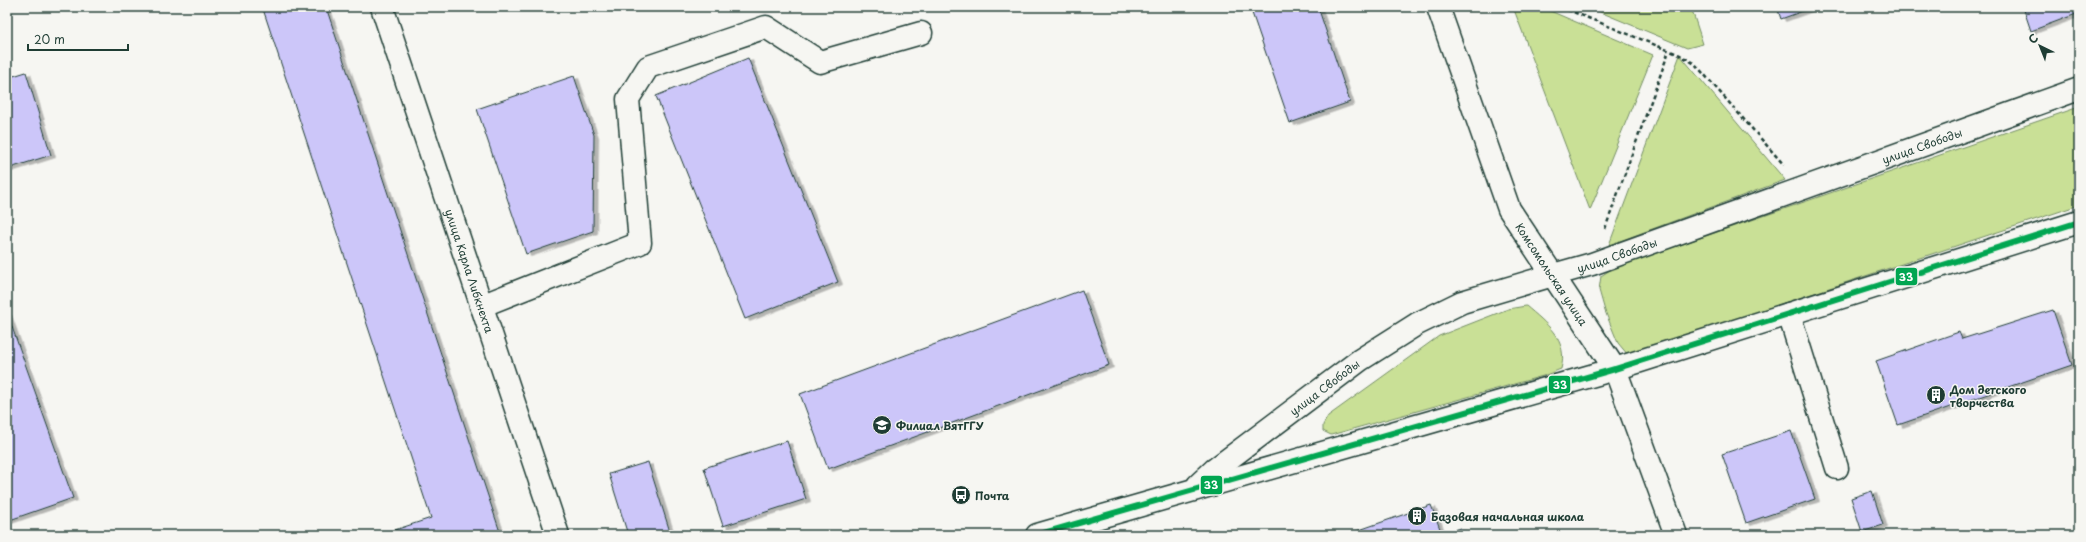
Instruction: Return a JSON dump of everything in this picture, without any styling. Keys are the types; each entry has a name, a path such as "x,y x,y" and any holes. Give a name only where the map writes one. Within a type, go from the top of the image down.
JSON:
{"street":[{"name":"улица Карла Либкнехта","path":"382,7 558,535"},
{"name":"Комсомольская улица","path":"1438,7 1509,209 1615,368 1676,535"},
{"path":"482,306 640,243 628,99 648,67 766,27 820,62 921,33"},
{"name":"улица Свободы","path":"1192,490 1214,470 1360,360 1417,324 1462,302 1592,264 2079,89"},
{"name":"улица Свободы","path":"1037,535 1615,368 2079,222"},
{"path":"1789,314 1837,468"}],"path":[{"path":"1561,7 1669,51 1695,64 1786,167"},
{"path":"1592,264 1669,51"}],"green space":[{"path":"1513,7 1541,7 1653,55 1590,210"},
{"path":"1588,7 1691,7 1703,44 1687,48"},
{"path":"1680,55 1785,180 1609,245"},
{"path":"2079,107 2079,205 1628,355 1618,343 1605,311 1599,290 1601,276 1613,268"},
{"path":"1526,306 1548,326 1559,341 1563,359 1561,369 1543,376 1331,435 1323,431 1323,425 1328,416 1439,336 1508,309"}],"building":[{"path":"267,7 326,7 501,535 380,535 431,518 263,9"},
{"path":"1261,7 1318,7 1350,102 1290,123 1251,10"},
{"path":"1777,7 1814,7 1781,19"},
{"path":"2023,7 2079,7 2079,13 2031,31"},
{"path":"748,58 838,282 745,319 656,96"},
{"path":"26,72 51,155 7,169 7,78"},
{"path":"574,76 594,135 593,231 526,254 477,109"},
{"path":"1082,290 1109,365 828,469 800,394"},
{"name":"Дом детского творчества","path":"2053,310 2072,365 1898,425 1876,361 1959,332 1962,339"},
{"path":"7,313 73,498 7,521"},
{"path":"1791,431 1815,499 1746,523 1722,454"},
{"path":"787,441 806,499 723,526 704,468"},
{"path":"648,462 671,535 628,535 609,474"},
{"path":"1872,491 1883,525 1862,532 1851,498"},
{"name":"Базовая начальная школа","path":"1431,505 1442,534 1461,528 1464,535 1345,535"}],"transit line":[{"name":"33","path":"1037,535 1615,369 2079,222"}],"place":[{"name":"Дом детского творчества","path":"1936,395"},
{"name":"Филиал ВятГГУ","path":"882,425"},
{"name":"Почта","path":"961,495"},
{"name":"Базовая начальная школа","path":"1417,516"}]}
